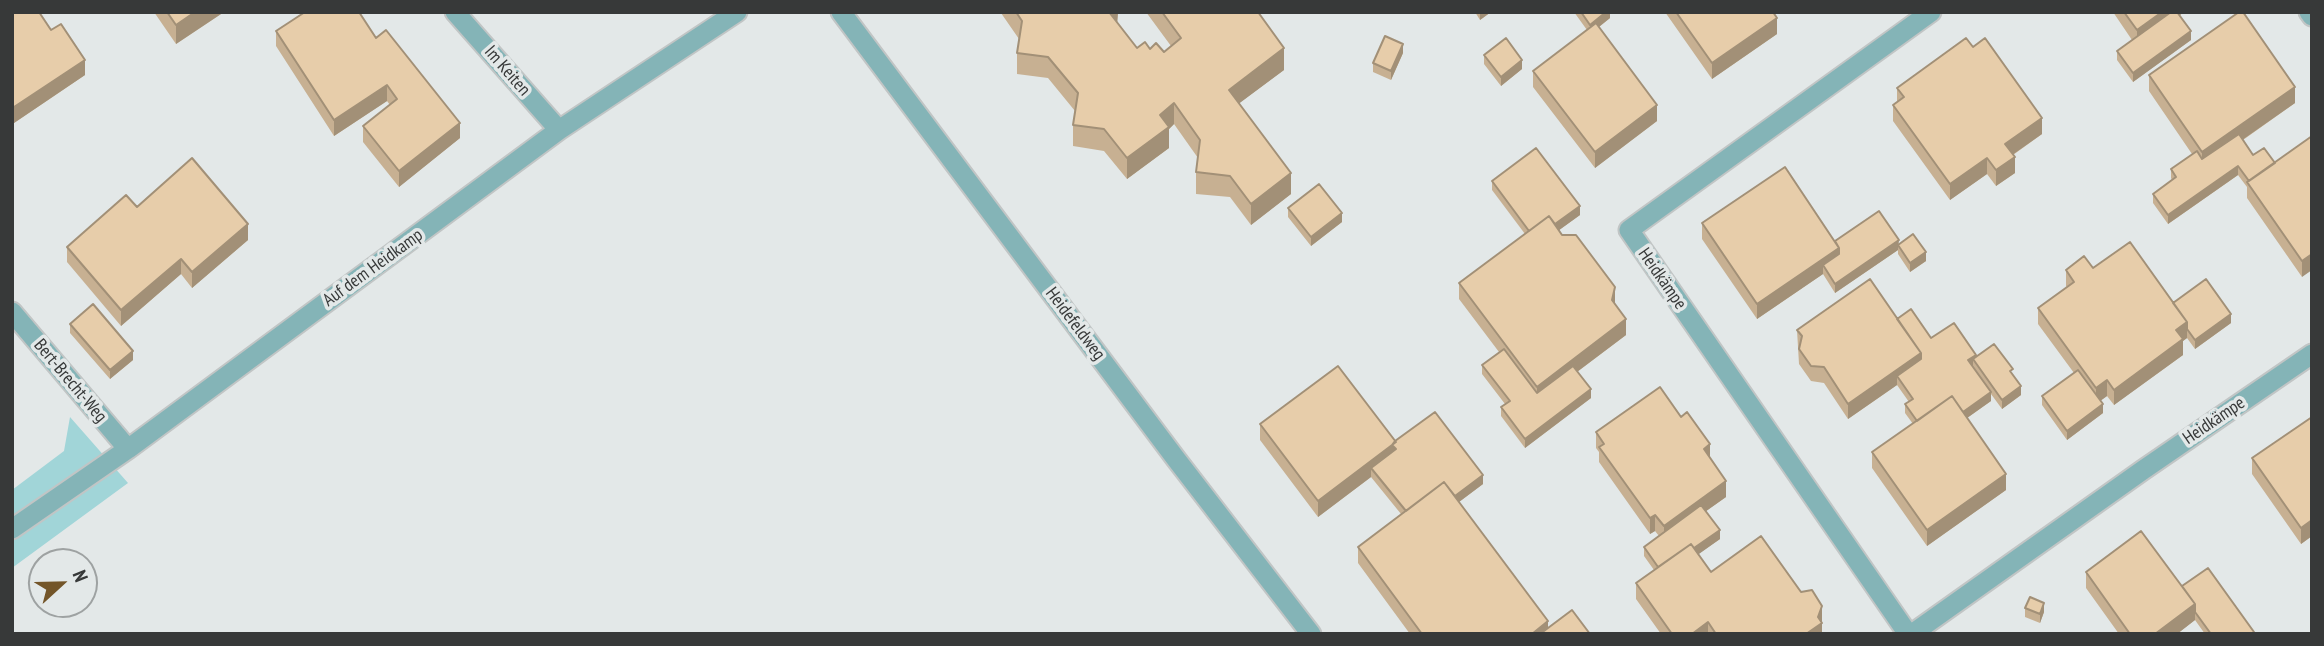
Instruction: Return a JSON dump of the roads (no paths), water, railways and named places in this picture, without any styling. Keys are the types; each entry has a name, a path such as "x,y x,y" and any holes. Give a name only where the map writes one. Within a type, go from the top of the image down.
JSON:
{"street":[{"name":"Im Keiten","path":"455,12 559,130"},
{"name":"Auf dem Heidkamp","path":"12,529 128,449 559,130 737,12"},
{"name":"Heidefeldweg","path":"841,12 1311,634"},
{"name":"Heidkämpe","path":"1931,12 1629,230 1910,634 2312,354"},
{"name":"Bert-Brecht-Weg","path":"12,312 128,449"}]}
